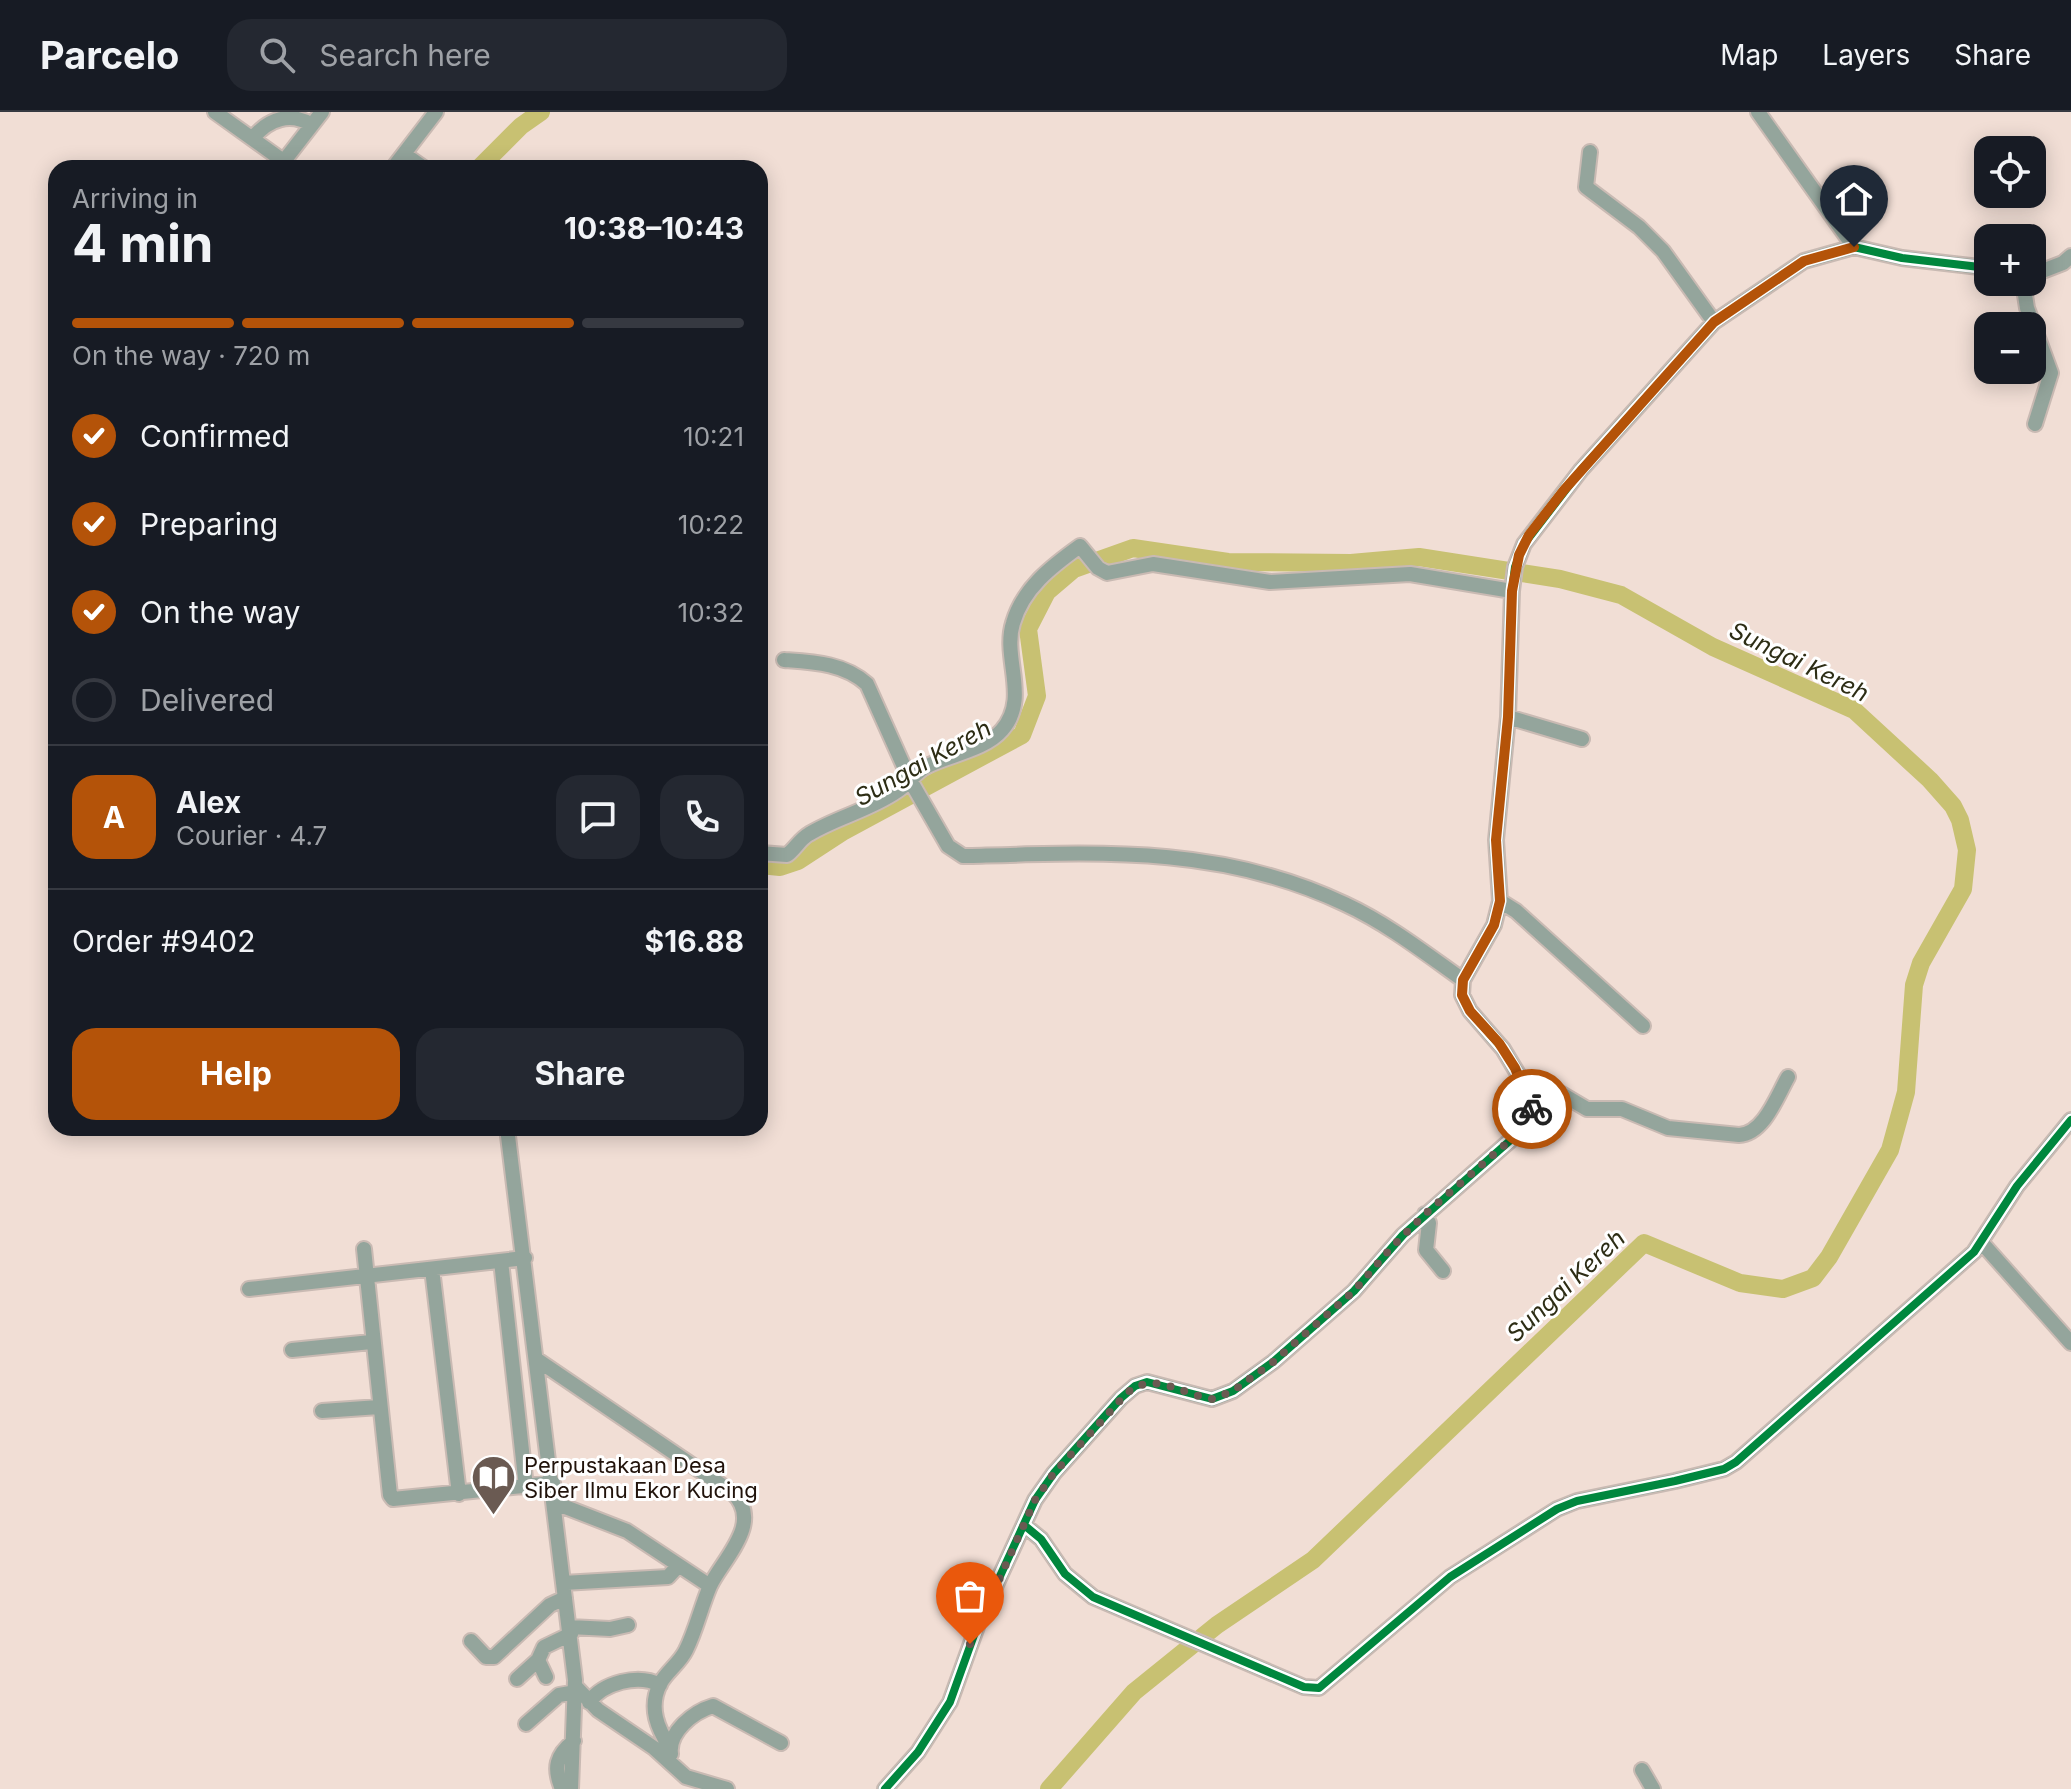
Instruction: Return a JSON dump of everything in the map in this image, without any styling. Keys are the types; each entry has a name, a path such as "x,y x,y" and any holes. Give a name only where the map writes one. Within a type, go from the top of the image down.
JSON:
{"street":[{"path":"215,112 283,160"},
{"path":"290,160 322,112"},
{"path":"399,160 436,112"},
{"path":"1758,112 1854,247"},
{"path":"253,138 264,126 291,116 312,125"},
{"path":"1590,152 1586,187 1639,227 1663,251 1714,322"},
{"path":"404,154 413,160"},
{"path":"885,1789 918,1752 950,1702 978,1624 1035,1500 1054,1473 1131,1389 1142,1383 1154,1382 1212,1399 1233,1391 1273,1362 1354,1291 1425,1214 1530,1123 1532,1110 1524,1084 1503,1049 1465,1003 1463,980 1494,925 1500,901 1496,840 1508,717 1513,579 1529,535 1564,490 1714,322 1804,261 1854,247 1902,258 1974,266"},
{"path":"2046,270 2071,256"},
{"path":"2025,296 2051,373 2035,424"},
{"path":"768,854 787,855 809,833 915,789 925,768 985,741 1005,726 1016,698 1012,624 1035,583 1080,546 1098,568 1110,573 1153,564 1270,582 1410,574 1513,579"},
{"path":"784,660 825,664 864,681 876,700 915,789 948,846 963,856 1108,853 1213,861 1348,905 1405,938 1463,980"},
{"path":"1508,717 1582,739"},
{"path":"1500,901 1516,911 1643,1026"},
{"path":"1524,1084 1543,1083 1587,1109 1622,1109 1668,1128 1745,1135 1757,1126 1788,1077"},
{"path":"1024,1525 1041,1539 1065,1574 1089,1594 1304,1687 1322,1687 1450,1577 1557,1509 1577,1501 1724,1469 1736,1462 1958,1268 1982,1243 2017,1186 2071,1120"},
{"path":"508,1136 576,1690 571,1789"},
{"path":"1425,1214 1429,1223 1426,1250 1443,1271"},
{"path":"1982,1243 2071,1343"},
{"path":"364,1249 371,1342 390,1495 393,1499 553,1483"},
{"path":"249,1289 525,1258"},
{"path":"501,1261 526,1487"},
{"path":"432,1269 459,1494"},
{"path":"292,1350 371,1342"},
{"path":"536,1359 580,1386 737,1497 742,1512 740,1539 710,1586 686,1651 660,1685 655,1720 670,1748 675,1766"},
{"path":"322,1411 379,1407"},
{"path":"555,1503 620,1527 710,1586"},
{"path":"471,1641 486,1657 494,1657 564,1590 668,1577 678,1566"},
{"path":"517,1679 538,1660 544,1647 570,1630 610,1629 628,1625"},
{"path":"538,1660 546,1677"},
{"path":"589,1702 603,1690 621,1682 650,1680 660,1685"},
{"path":"576,1690 686,1777 727,1789"},
{"path":"526,1724 559,1695 576,1690"},
{"path":"670,1748 673,1736 688,1720 713,1706 781,1743"},
{"path":"562,1789 556,1762 562,1750 574,1741"},
{"path":"1642,1770 1653,1789"}],"waterway":[{"name":"Sungai Kereh","path":"487,160 521,126 541,112"},
{"name":"Sungai Kereh","path":"768,866 780,867 798,861 844,831 1022,735 1037,696 1028,629 1047,592 1074,569 1133,548 1228,562 1351,563 1419,557 1560,579 1621,595 1713,647 1854,710 1930,780 1953,806 1960,820 1967,850 1963,889 1921,963 1914,985 1906,1092 1890,1150 1829,1257 1813,1278 1783,1289 1740,1283 1644,1243 1313,1560 1217,1625 1134,1692 1049,1789"}],"cycle path":[{"path":"885,1789 918,1752 950,1702 978,1624 1035,1500 1054,1473 1121,1398 1135,1386 1147,1382 1212,1399 1233,1391 1273,1362 1354,1291 1403,1235 1530,1123 1532,1110 1524,1084 1503,1049 1470,1011 1462,995 1463,980 1494,925 1500,901 1496,840 1508,717 1512,591 1515,567 1524,544 1581,470 1714,322 1804,261 1854,247 1902,258 1974,266"},
{"path":"1024,1525 1041,1539 1065,1574 1093,1597 1304,1687 1319,1688 1450,1577 1557,1509 1577,1501 1724,1469 1736,1462 1974,1252 2017,1186 2071,1120"}],"way so far":[{"path":"970,1644 1035,1500 1054,1473 1127,1393 1138,1384 1154,1382 1212,1399 1222,1397 1249,1381 1354,1291 1403,1235 1530,1123 1532,1109"}],"place":[{"name":"Perpustakaan Desa Siber Ilmu Ekor Kucing","path":"493,1517"}],"route":[{"path":"1532,1109 1515,1068 1499,1043 1470,1011 1462,995 1463,980 1481,953 1494,925 1500,901 1495,862 1496,840 1508,717 1512,591 1519,555 1529,535 1564,490 1714,322 1804,261 1854,247"}]}
